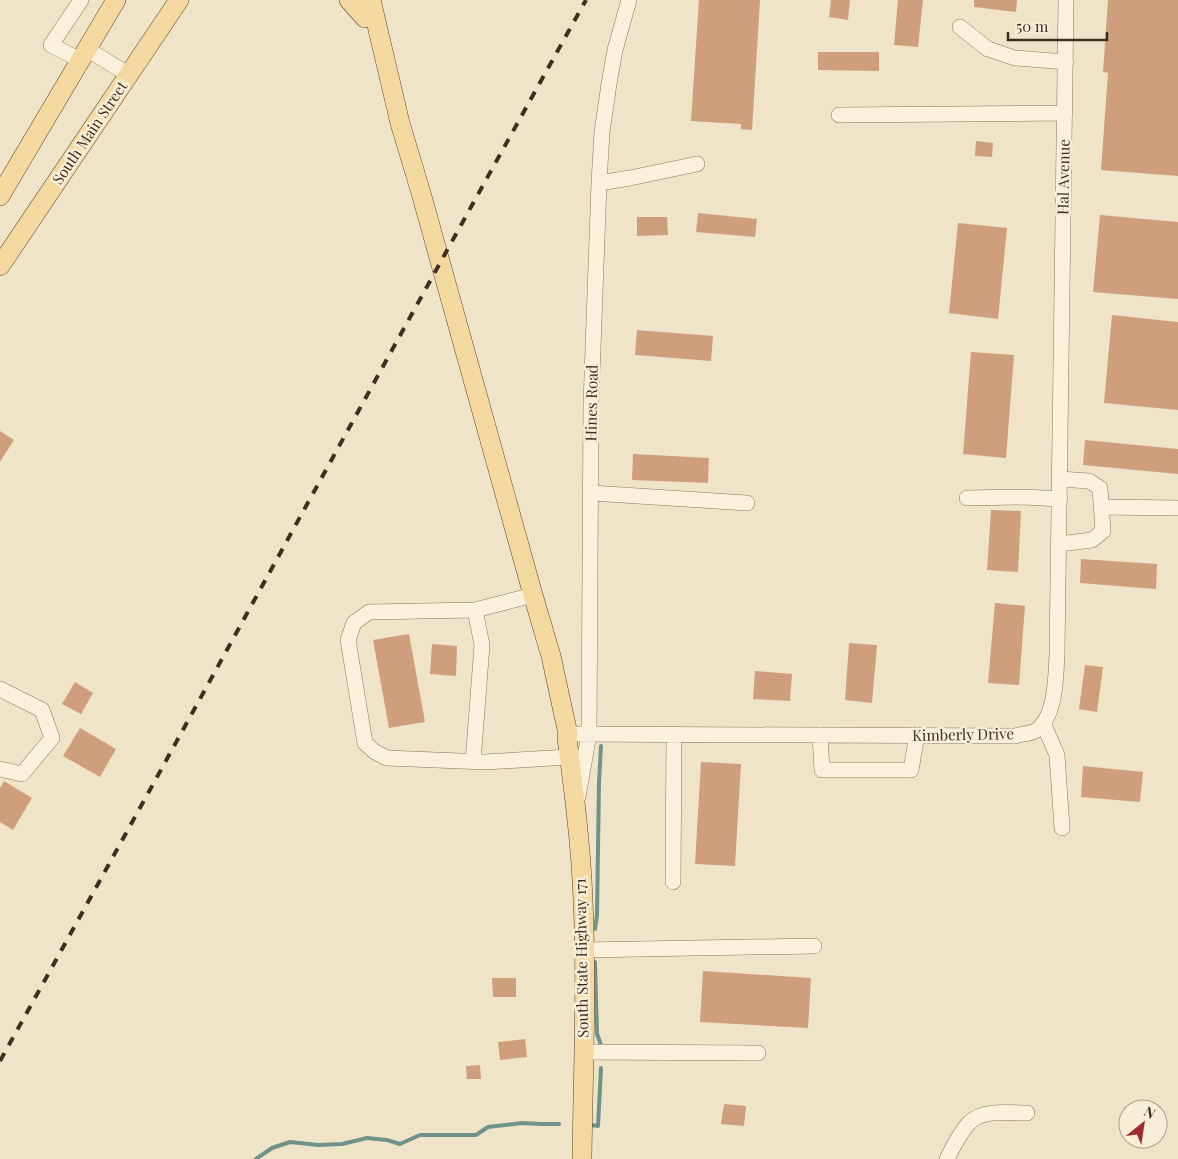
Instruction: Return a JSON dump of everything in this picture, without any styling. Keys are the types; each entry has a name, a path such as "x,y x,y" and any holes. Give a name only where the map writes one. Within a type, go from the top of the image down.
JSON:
{"main road":[{"path":"0,196 116,0"},
{"name":"South Main Street","path":"0,266 179,0"},
{"path":"163,24 190,0"},
{"path":"348,0 365,18"},
{"path":"359,0 383,82 400,123"},
{"path":"371,0 400,123"},
{"name":"South State Highway 171","path":"400,123 424,203 532,595 551,656 568,734 567,738 577,757 576,808 583,900 584,950 582,1159"}],"street":[{"path":"82,0 51,45 83,54 129,75"},
{"name":"Hines Road","path":"577,757 589,734 591,404 602,132 609,84 628,0"},
{"name":"Hal Avenue","path":"1060,479 1066,0"},
{"path":"960,27 988,49 1015,58 1066,62"},
{"path":"840,115 1065,113"},
{"path":"599,183 697,164"},
{"path":"1059,544 1092,540 1103,531 1100,488 1089,481 1060,479 1057,654 1054,694 1047,719 1043,723 1057,755 1062,828"},
{"path":"591,493 747,503"},
{"path":"967,498 1024,497 1060,499"},
{"path":"1101,507 1178,508"},
{"path":"532,595 475,610 369,612 354,623 348,640 365,743 375,752 387,758 485,762 577,757"},
{"path":"473,762 482,645 475,610"},
{"path":"0,690 42,710 52,738 22,774 0,769"},
{"name":"Kimberly Drive","path":"568,734 1015,736 1035,731 1043,723"},
{"path":"673,882 674,734"},
{"path":"820,735 822,770 911,770 918,735"},
{"path":"584,950 814,946"},
{"path":"583,1052 758,1053"},
{"path":"946,1159 970,1122 978,1116 992,1113 1027,1113"}],"building":[{"path":"699,0 760,0 752,130 741,129 741,124 691,121"},
{"path":"831,0 850,0 848,20 829,17"},
{"path":"898,0 923,0 918,47 894,45"},
{"path":"974,0 1017,0 1016,12 974,7"},
{"path":"1108,0 1178,0 1178,176 1101,170 1108,73 1103,72"},
{"path":"818,52 879,52 879,71 818,70"},
{"path":"976,141 993,143 992,157 975,156"},
{"path":"698,213 757,219 755,237 696,232"},
{"path":"1100,215 1178,222 1178,299 1093,292"},
{"path":"637,217 667,217 668,235 637,236"},
{"path":"958,223 1007,228 998,319 949,313"},
{"path":"1112,315 1178,322 1178,410 1104,403"},
{"path":"637,330 713,336 711,361 635,355"},
{"path":"971,352 1014,355 1006,458 963,454"},
{"path":"0,431 14,440 0,462"},
{"path":"1085,440 1178,449 1178,474 1083,465"},
{"path":"633,454 709,458 708,483 632,480"},
{"path":"991,510 1021,511 1018,572 987,570"},
{"path":"1081,559 1157,564 1156,589 1080,583"},
{"path":"995,603 1025,606 1019,685 988,683"},
{"path":"409,634 425,722 389,728 373,640"},
{"path":"849,643 877,645 872,703 845,700"},
{"path":"432,644 457,646 456,676 430,674"},
{"path":"1085,665 1103,667 1097,712 1079,709"},
{"path":"755,671 792,674 790,701 753,699"},
{"path":"75,682 93,693 81,714 62,704"},
{"path":"80,728 116,749 100,777 63,756"},
{"path":"701,762 741,764 735,866 695,864"},
{"path":"1083,766 1143,772 1140,802 1081,797"},
{"path":"4,781 32,798 13,830 0,822 0,788"},
{"path":"703,971 811,978 808,1028 700,1022"},
{"path":"492,978 516,978 516,997 493,997"},
{"path":"525,1039 527,1057 500,1060 498,1042"},
{"path":"480,1065 481,1079 467,1079 466,1066"},
{"path":"724,1104 746,1106 744,1126 721,1124"}],"waterway":[{"path":"595,929 597,915 601,746"},
{"path":"595,962 597,1034 601,1045"},
{"path":"591,1125 598,1126 601,1068"},
{"path":"256,1159 272,1148 290,1142 318,1145 342,1144 367,1138 387,1140 400,1144 420,1135 476,1135 488,1127 522,1123 559,1124"}],"railway":[{"path":"0,1061 586,0"}]}
